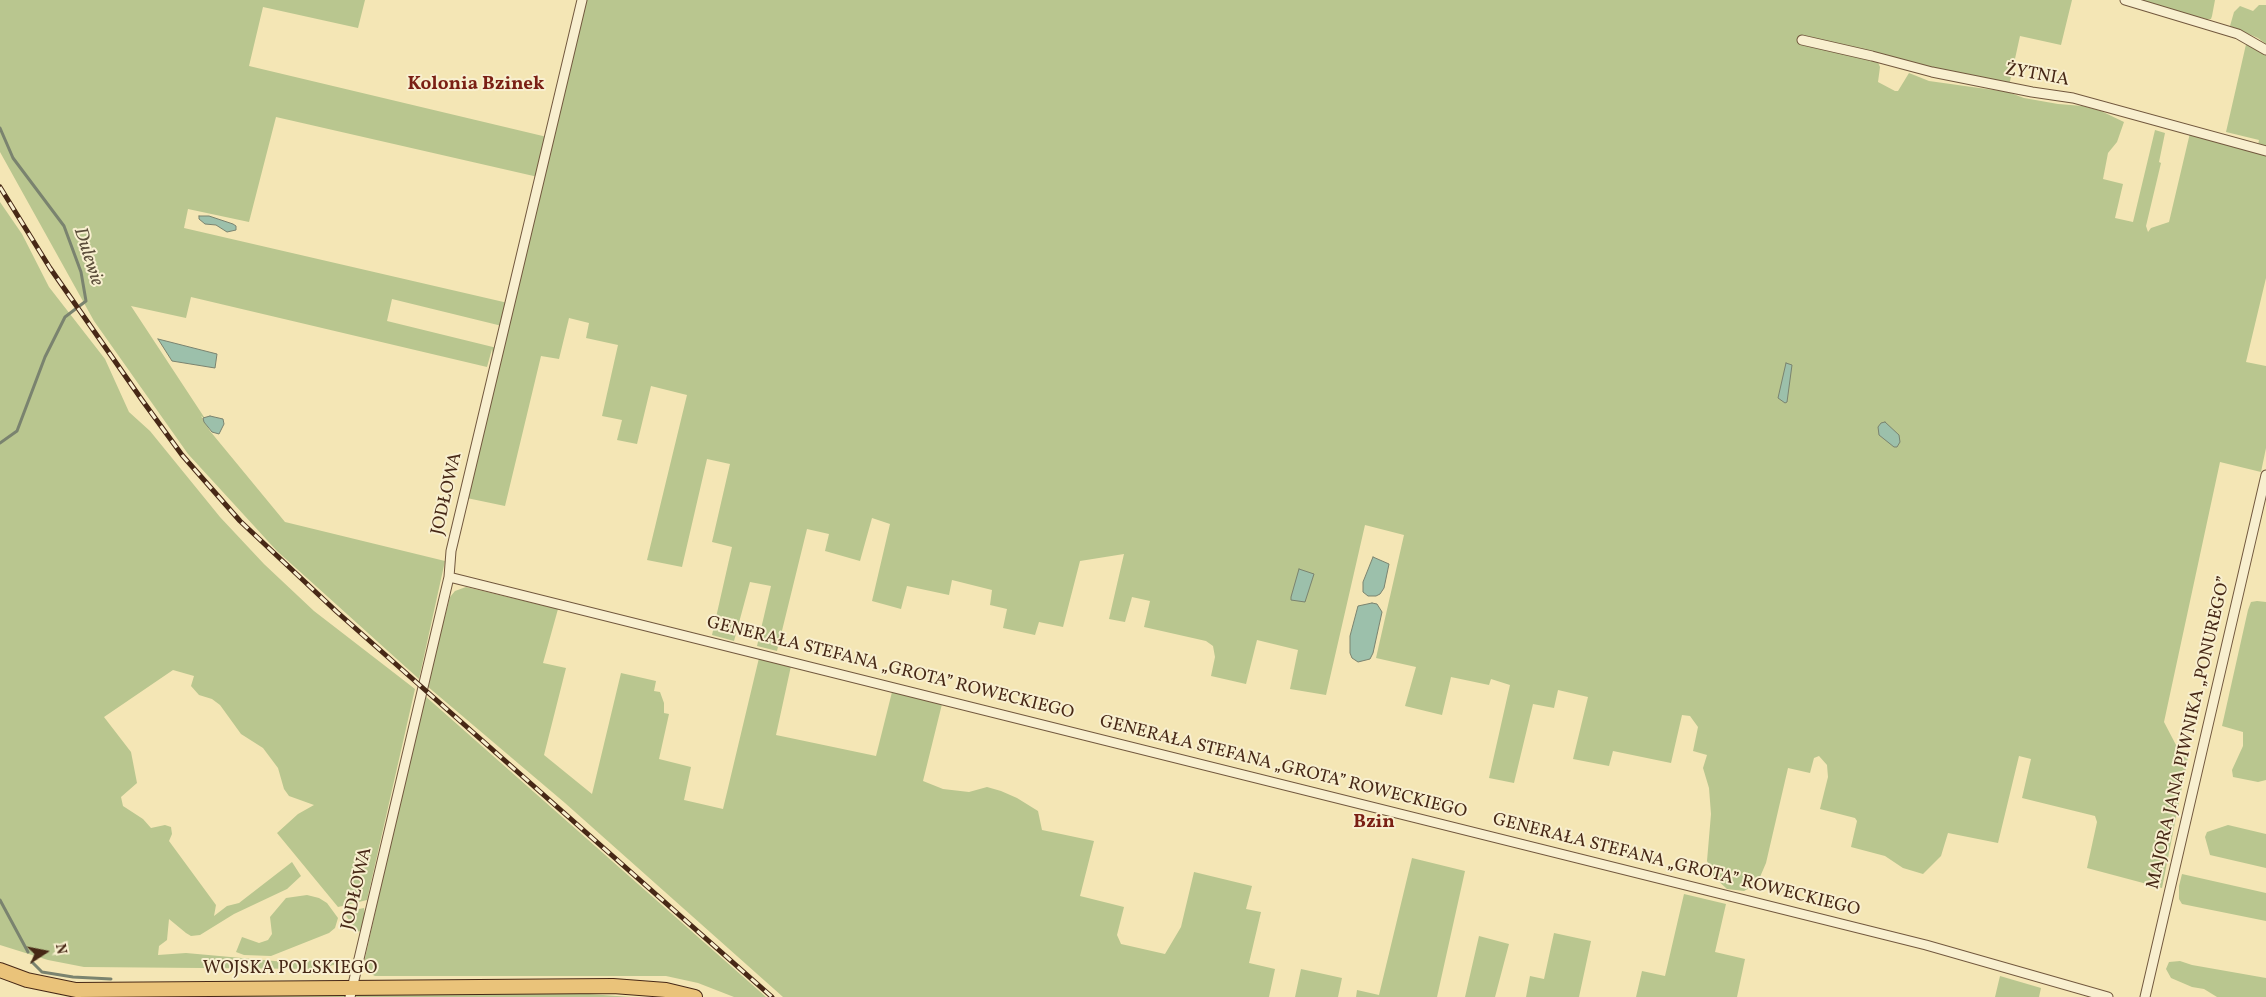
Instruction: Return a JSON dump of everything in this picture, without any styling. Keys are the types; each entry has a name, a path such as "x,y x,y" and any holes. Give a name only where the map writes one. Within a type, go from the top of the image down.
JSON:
{"main road":[{"name":"WOJSKA POLSKIEGO","path":"0,971 27,980 76,990 351,993 645,987 695,997"},
{"name":"WOJSKA POLSKIEGO","path":"582,987 657,997"}],"street":[{"name":"JODŁOWA","path":"351,993 449,577 451,551 582,0"},
{"path":"2125,0 2238,34 2266,50"},
{"name":"ŻYTNIA","path":"1802,40 1932,72 2032,92 2073,98 2266,151"},
{"name":"MAJORA JANA PIWNIKA „PONUREGO”","path":"2145,997 2266,475"},
{"name":"GENERAŁA STEFANA „GROTA” ROWECKIEGO","path":"449,577 1916,943 2108,997"}],"green space":[{"path":"0,0 365,0 358,28 263,7 249,66 547,137 580,0 2072,0 2061,45 2020,36 2009,86 1806,36 1804,43 1877,60 1880,67 1878,82 1895,91 1898,91 1909,73 1929,81 2008,92 2024,98 2058,104 2083,106 2101,111 2124,122 2117,142 2108,153 2103,179 2123,184 2115,218 2133,222 2155,130 2165,133 2159,162 2161,163 2146,226 2148,232 2151,228 2169,222 2190,133 2266,152 2266,278 2246,362 2266,366 2266,448 2261,472 2220,462 2164,722 2176,745 2182,750 2189,752 2162,888 2087,868 2097,822 2095,816 2022,798 2031,759 2019,756 1998,843 1948,833 1941,856 1923,874 1903,868 1885,856 1851,847 1857,821 1855,818 1820,809 1828,777 1827,765 1819,756 1814,758 1810,773 1788,768 1766,863 1760,877 1753,886 1744,891 1727,889 1714,877 1707,861 1711,814 1709,788 1703,768 1707,755 1693,751 1698,727 1690,716 1682,715 1671,763 1613,751 1609,766 1573,759 1588,697 1558,690 1554,708 1533,704 1514,783 1489,778 1510,685 1491,679 1489,685 1451,677 1442,715 1405,706 1416,667 1376,658 1404,535 1365,525 1326,695 1290,689 1298,650 1257,640 1246,684 1211,676 1215,657 1213,646 1206,641 1144,627 1150,601 1132,597 1125,622 1109,619 1124,554 1080,561 1063,627 1039,622 1035,635 1003,628 1007,609 990,605 992,590 952,580 949,595 907,586 901,609 872,601 890,524 872,518 860,561 825,551 829,534 807,529 777,651 757,646 771,586 750,582 734,641 712,635 732,547 712,542 730,464 707,459 682,567 647,560 687,395 651,386 637,444 617,440 622,420 602,416 618,345 586,338 589,323 569,318 559,359 541,356 505,506 462,497 493,368 492,349 487,367 191,297 186,318 131,306 206,420 201,416 210,431 285,522 445,561 419,679 277,551 188,454 94,321 0,152","holes":["276,117 538,177 508,303 184,228 188,209 249,222","392,299 502,326 497,348 387,321"]},
{"path":"2137,0 2215,0 2211,19 2206,19"},
{"path":"2259,5 2266,5 2266,44 2258,38 2230,26 2234,12 2240,6 2253,11"},
{"path":"2247,40 2266,52 2266,147 2258,145 2259,140 2226,132"},
{"path":"0,202 22,234 49,287 105,359 129,412 150,431 220,517 264,564 314,611 415,689 367,900 338,907 277,833 298,814 314,805 289,796 284,789 278,768 263,748 241,734 220,705 212,699 199,695 191,686 194,676 173,670 104,717 131,752 137,783 121,797 123,806 143,819 151,828 165,825 171,827 172,834 169,841 216,905 214,916 227,906 239,903 292,862 301,876 287,889 234,914 200,935 191,936 169,919 167,940 159,946 158,955 186,953 286,962 342,959 344,962 319,969 84,967 48,960 0,945"},
{"path":"466,587 558,609 543,663 566,668 544,755 592,794 621,673 656,681 654,691 660,692 664,703 664,713 669,714 659,759 691,767 684,800 723,809 759,658 791,666 776,735 876,756 892,692 942,704 923,781 943,789 969,792 987,787 1001,791 1038,811 1042,830 1094,841 1080,896 1124,907 1117,935 1121,944 1165,954 1181,927 1194,872 1252,886 1246,909 1261,912 1249,963 1275,969 1269,997 783,997 565,803 427,686 450,597 455,591"},
{"path":"2251,602 2266,602 2266,780 2258,782 2233,777 2232,770 2243,746 2243,732 2222,726 2248,610"},
{"path":"424,695 766,997 734,997 698,983 666,976 375,976 369,973 365,965 365,958"},
{"path":"2228,825 2266,834 2266,868 2210,855 2205,837 2207,832"},
{"path":"1412,858 1465,871 1437,997 1356,997 1357,990 1379,995"},
{"path":"2182,874 2266,893 2266,921 2182,904 2179,899 2179,886"},
{"path":"1684,894 1726,904 1715,952 1745,959 1737,997 1636,997 1642,971 1665,976"},
{"path":"307,895 319,898 327,903 338,918 335,928 329,933 271,956 244,955 236,952 242,937 259,943 268,940 272,934 270,917 286,898"},
{"path":"364,908 365,916 361,931 356,932 344,912"},
{"path":"1554,933 1591,941 1579,997 1526,997 1530,976 1544,979"},
{"path":"1479,936 1509,944 1495,997 1465,997"},
{"path":"2180,961 2192,965 2266,978 2266,997 2217,997 2204,989 2192,987 2171,978 2166,969 2169,962"},
{"path":"1301,969 1342,978 1338,997 1295,997"},
{"path":"2000,976 2041,988 2039,997 1995,997"},
{"path":"356,990 589,994 631,997 165,997 145,991"}],"shaded area":[{"path":"199,216 209,216 233,224 236,226 236,230 227,232 216,225 205,224 199,219"},
{"path":"158,339 217,354 215,368 172,361"},
{"path":"1786,363 1792,365 1787,402 1785,403 1778,398"},
{"path":"210,416 223,419 224,424 219,434 212,432 204,422 203,418"},
{"path":"1885,422 1899,435 1900,442 1897,447 1894,447 1879,435 1878,427 1881,423"},
{"path":"1373,557 1389,564 1384,588 1376,596 1368,596 1363,592 1363,582"},
{"path":"1299,569 1314,574 1305,602 1291,600"},
{"path":"1372,603 1377,604 1382,612 1373,653 1370,659 1358,662 1352,658 1350,653 1350,636 1358,606"}],"waterway":[{"name":"Dulewie","path":"0,128 13,158 64,226 81,272 86,301 65,317 45,357 17,431 0,443"},
{"name":"Dulewie","path":"0,900 28,952"},
{"name":"Dulewie","path":"32,962 42,972 73,977 111,979"}],"railway":[{"path":"0,187 50,268 142,400 182,455 240,521 337,612 772,997"}],"district":[{"name":"Kolonia Bzinek","path":"476,86"},
{"name":"Bzin","path":"1374,824"}]}
